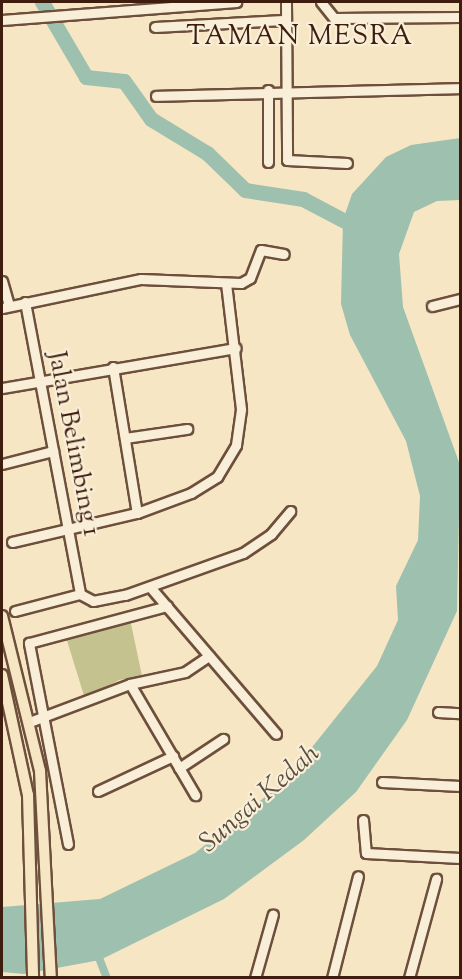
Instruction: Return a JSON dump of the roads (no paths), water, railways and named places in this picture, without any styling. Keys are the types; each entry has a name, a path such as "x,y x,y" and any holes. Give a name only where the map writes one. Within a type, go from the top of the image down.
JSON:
{"main road":[{"path":"2,616 32,721 45,845 51,978"},
{"path":"2,675 26,778 32,868 33,978"}],"street":[{"path":"2,20 63,13 236,2"},
{"path":"286,2 283,20 288,162 347,163"},
{"path":"321,2 334,18 460,17"},
{"path":"155,27 283,20"},
{"path":"156,96 285,89 460,88"},
{"path":"268,90 268,162"},
{"path":"2,281 5,307 141,279 226,284 250,278 261,250 284,254"},
{"path":"12,542 68,527 137,513 206,486 231,458 241,409 236,348 226,284"},
{"path":"432,306 460,299"},
{"name":"Jalan Belimbing 1","path":"25,302 80,594"},
{"path":"2,388 40,378 236,348"},
{"path":"113,367 137,513"},
{"path":"124,438 187,429"},
{"path":"2,464 53,451"},
{"path":"15,611 80,594 93,601 151,588 243,553 271,534 290,511"},
{"path":"151,588 276,734"},
{"path":"68,844 29,643 167,606"},
{"path":"32,721 130,684 184,672 209,656"},
{"path":"130,684 195,795"},
{"path":"438,712 460,713"},
{"path":"179,768 223,739"},
{"path":"98,791 172,756"},
{"path":"382,782 460,786"},
{"path":"363,820 366,853 460,858"},
{"path":"332,978 358,876"},
{"path":"410,978 436,879"},
{"path":"255,978 273,914"}],"waterway":[{"path":"42,2 86,77 124,81 151,119 207,153 245,190 303,199 360,229"},
{"path":"96,950 107,978"}],"district":[{"name":"TAMAN MESRA","path":"300,38"}],"water label":[{"name":"Sungai Kedah","path":"260,799"}]}
